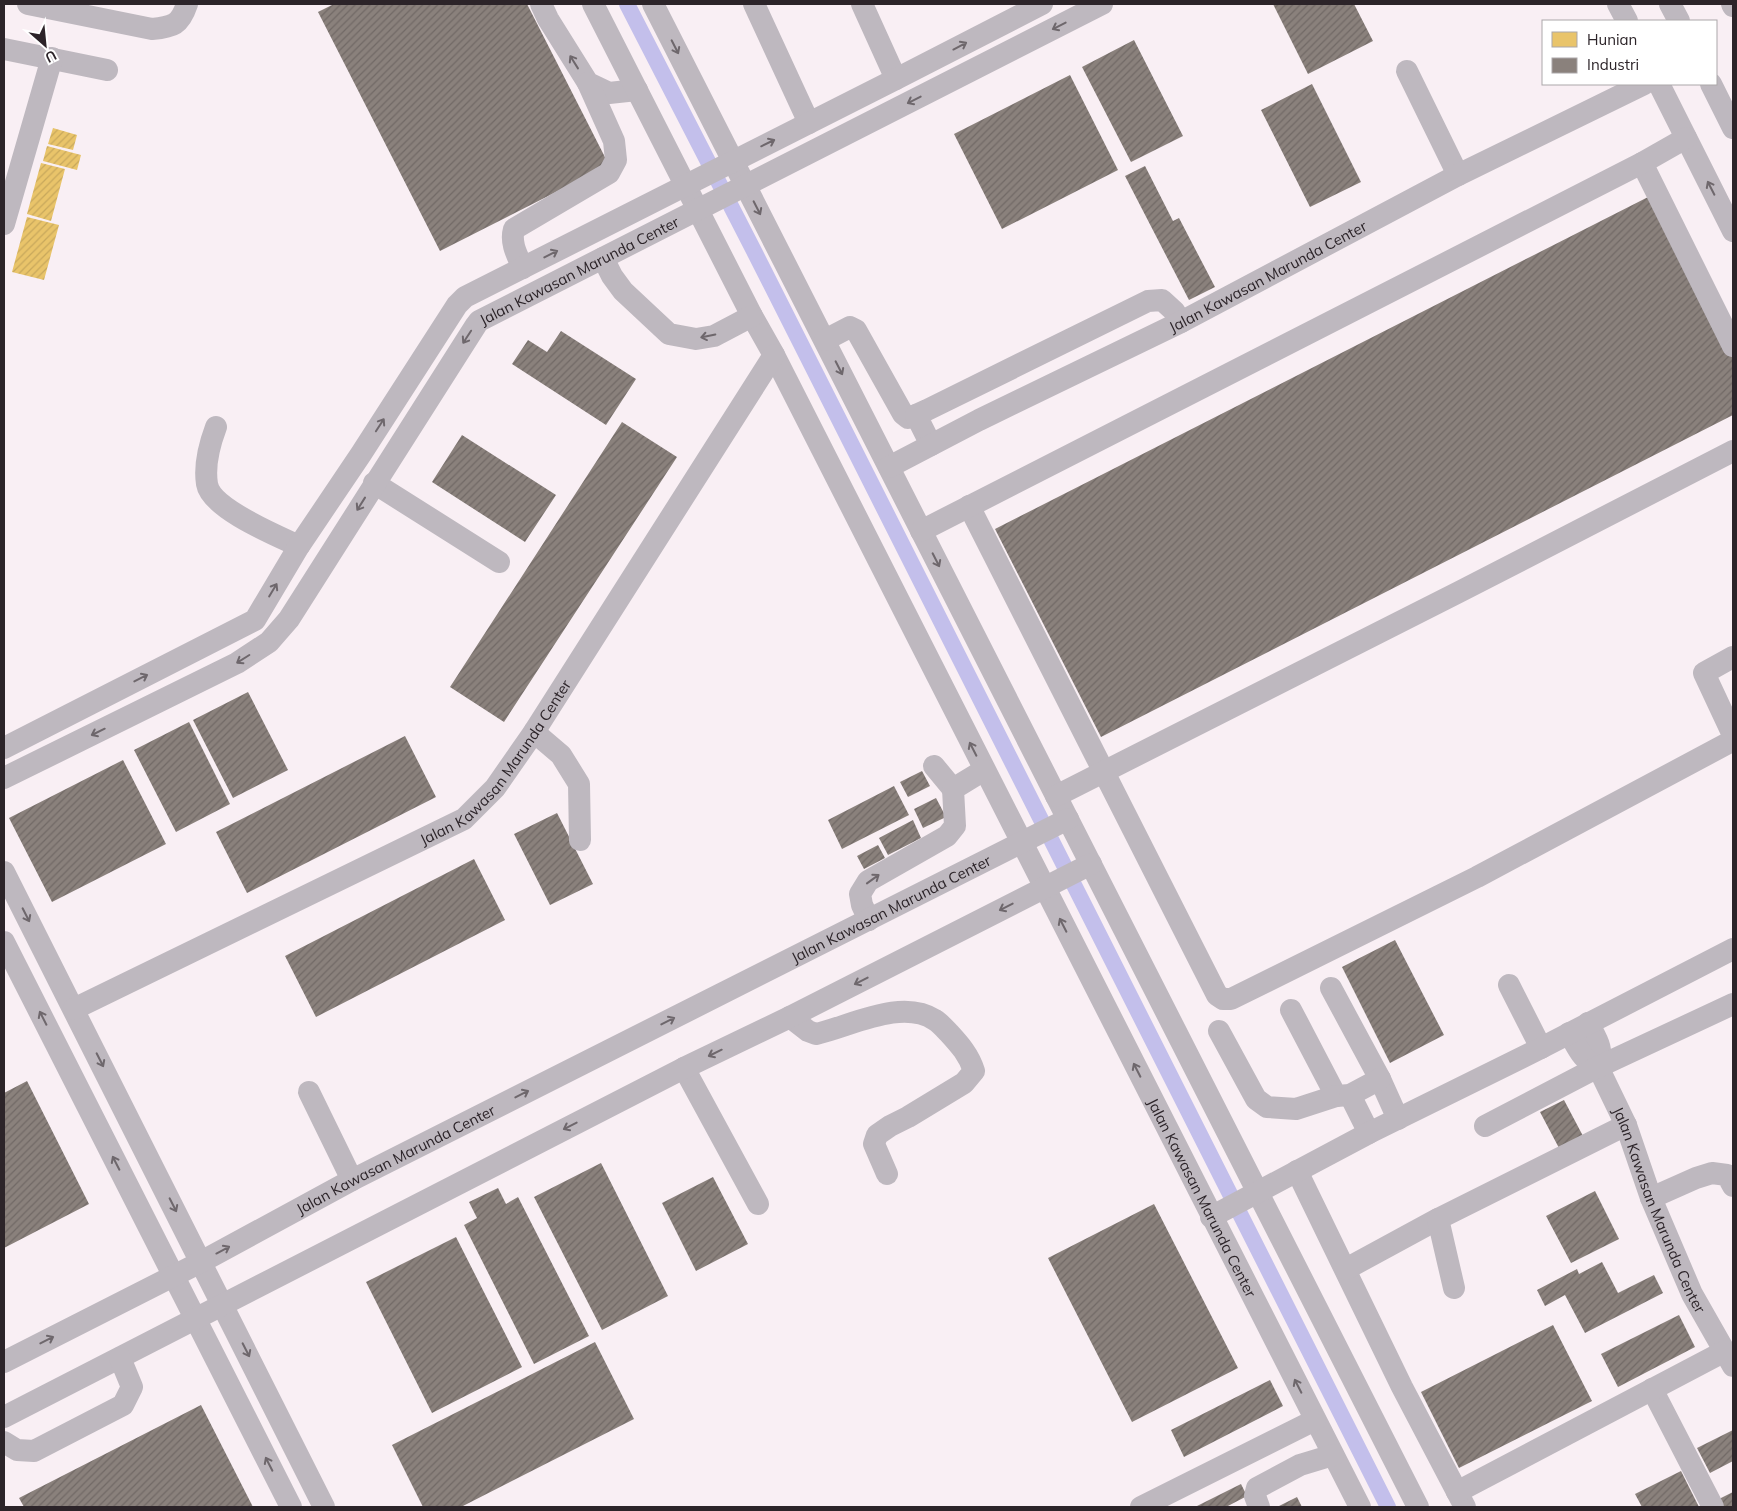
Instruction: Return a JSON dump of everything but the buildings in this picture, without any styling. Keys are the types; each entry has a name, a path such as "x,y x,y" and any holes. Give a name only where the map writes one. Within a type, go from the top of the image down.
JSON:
{"street":[{"path":"28,4 152,29 171,27 182,18 187,4"},
{"path":"523,268 514,247 512,236 514,229 609,173 616,160 614,141 588,83 548,19 541,4"},
{"name":"Jalan Kawasan Marunda Center","path":"593,4 637,90 703,207 752,316 774,355 984,770 1047,886 1360,1507"},
{"path":"653,4 741,188 825,340 1056,796 1065,820 1418,1507"},
{"path":"754,4 809,123"},
{"path":"862,4 896,80"},
{"name":"Jalan Kawasan Marunda Center","path":"4,778 237,663 269,642 289,618 476,325 484,318 1102,4"},
{"path":"1618,4 1626,20"},
{"path":"1670,4 1678,20"},
{"name":"Jalan Kawasan Marunda Center","path":"255,620 299,546 457,305 465,297 896,80 1029,7"},
{"path":"4,49 107,70"},
{"path":"4,224 12,168 52,58"},
{"path":"1407,71 1458,175"},
{"path":"588,83 609,93 637,90"},
{"name":"Jalan Kawasan Marunda Center","path":"889,466 1181,322 1458,175 1642,85"},
{"path":"1660,85 1733,231"},
{"path":"1712,85 1733,128"},
{"path":"921,530 1642,163 1686,138"},
{"path":"1642,163 1733,346"},
{"path":"603,258 612,276 623,291 669,334 696,339 714,336 752,316"},
{"path":"825,340 850,327 856,330 903,414 908,418 1148,301 1162,300 1174,311 1181,322"},
{"name":"Jalan Kawasan Marunda Center","path":"74,1009 464,819 496,788 534,732 774,355"},
{"path":"963,392 979,420"},
{"path":"916,415 931,445"},
{"path":"216,427 208,447 207,485 217,499 239,516 299,546"},
{"path":"1056,796 1468,588 1733,451"},
{"path":"361,454 378,477 500,562"},
{"path":"969,506 1218,995 1223,999 1231,999 1477,877 1732,741 1733,735 1704,673 1733,657"},
{"path":"4,748 255,620 269,642"},
{"path":"534,732 561,756 579,784 580,840"},
{"path":"869,920 862,905 860,894 868,880 947,836 955,826 953,788 934,766"},
{"path":"953,788 984,770"},
{"name":"Jalan Kawasan Marunda Center","path":"4,1362 201,1262 352,1180 1065,820"},
{"path":"4,1417 684,1068 790,1017 1088,865"},
{"path":"4,872 324,1507"},
{"path":"4,942 291,1507"},
{"path":"1214,1216 1368,1133 1541,1048 1733,949"},
{"path":"1508,985 1541,1048"},
{"path":"1331,988 1380,1079 1398,1119"},
{"path":"1485,1126 1598,1067 1733,1004"},
{"path":"1292,1010 1368,1133"},
{"path":"790,1017 808,1031 816,1034 869,1017 904,1012 923,1014 936,1020 965,1050 974,1071 964,1083 877,1135 874,1144 887,1174"},
{"path":"1579,1028 1601,1050 1598,1067"},
{"path":"1219,1031 1256,1099 1267,1107 1296,1109 1343,1095 1380,1079"},
{"name":"Jalan Kawasan Marunda Center","path":"1297,1171 1402,1387 1461,1500 1652,1389 1729,1359 1692,1294 1651,1198 1626,1126 1598,1067"},
{"path":"684,1068 758,1204"},
{"path":"309,1092 352,1180"},
{"path":"1346,1269 1438,1219 1626,1126"},
{"path":"1651,1198 1712,1173 1727,1175 1733,1186"},
{"path":"1438,1219 1454,1288"},
{"path":"4,1442 17,1450 34,1452 123,1405 132,1387 120,1358"},
{"path":"1652,1389 1713,1507"},
{"path":"1141,1507 1316,1420"},
{"path":"1260,1507 1255,1496 1257,1488 1300,1465 1333,1455"}],"waterway":[{"path":"627,4 755,253 1388,1507"}]}
